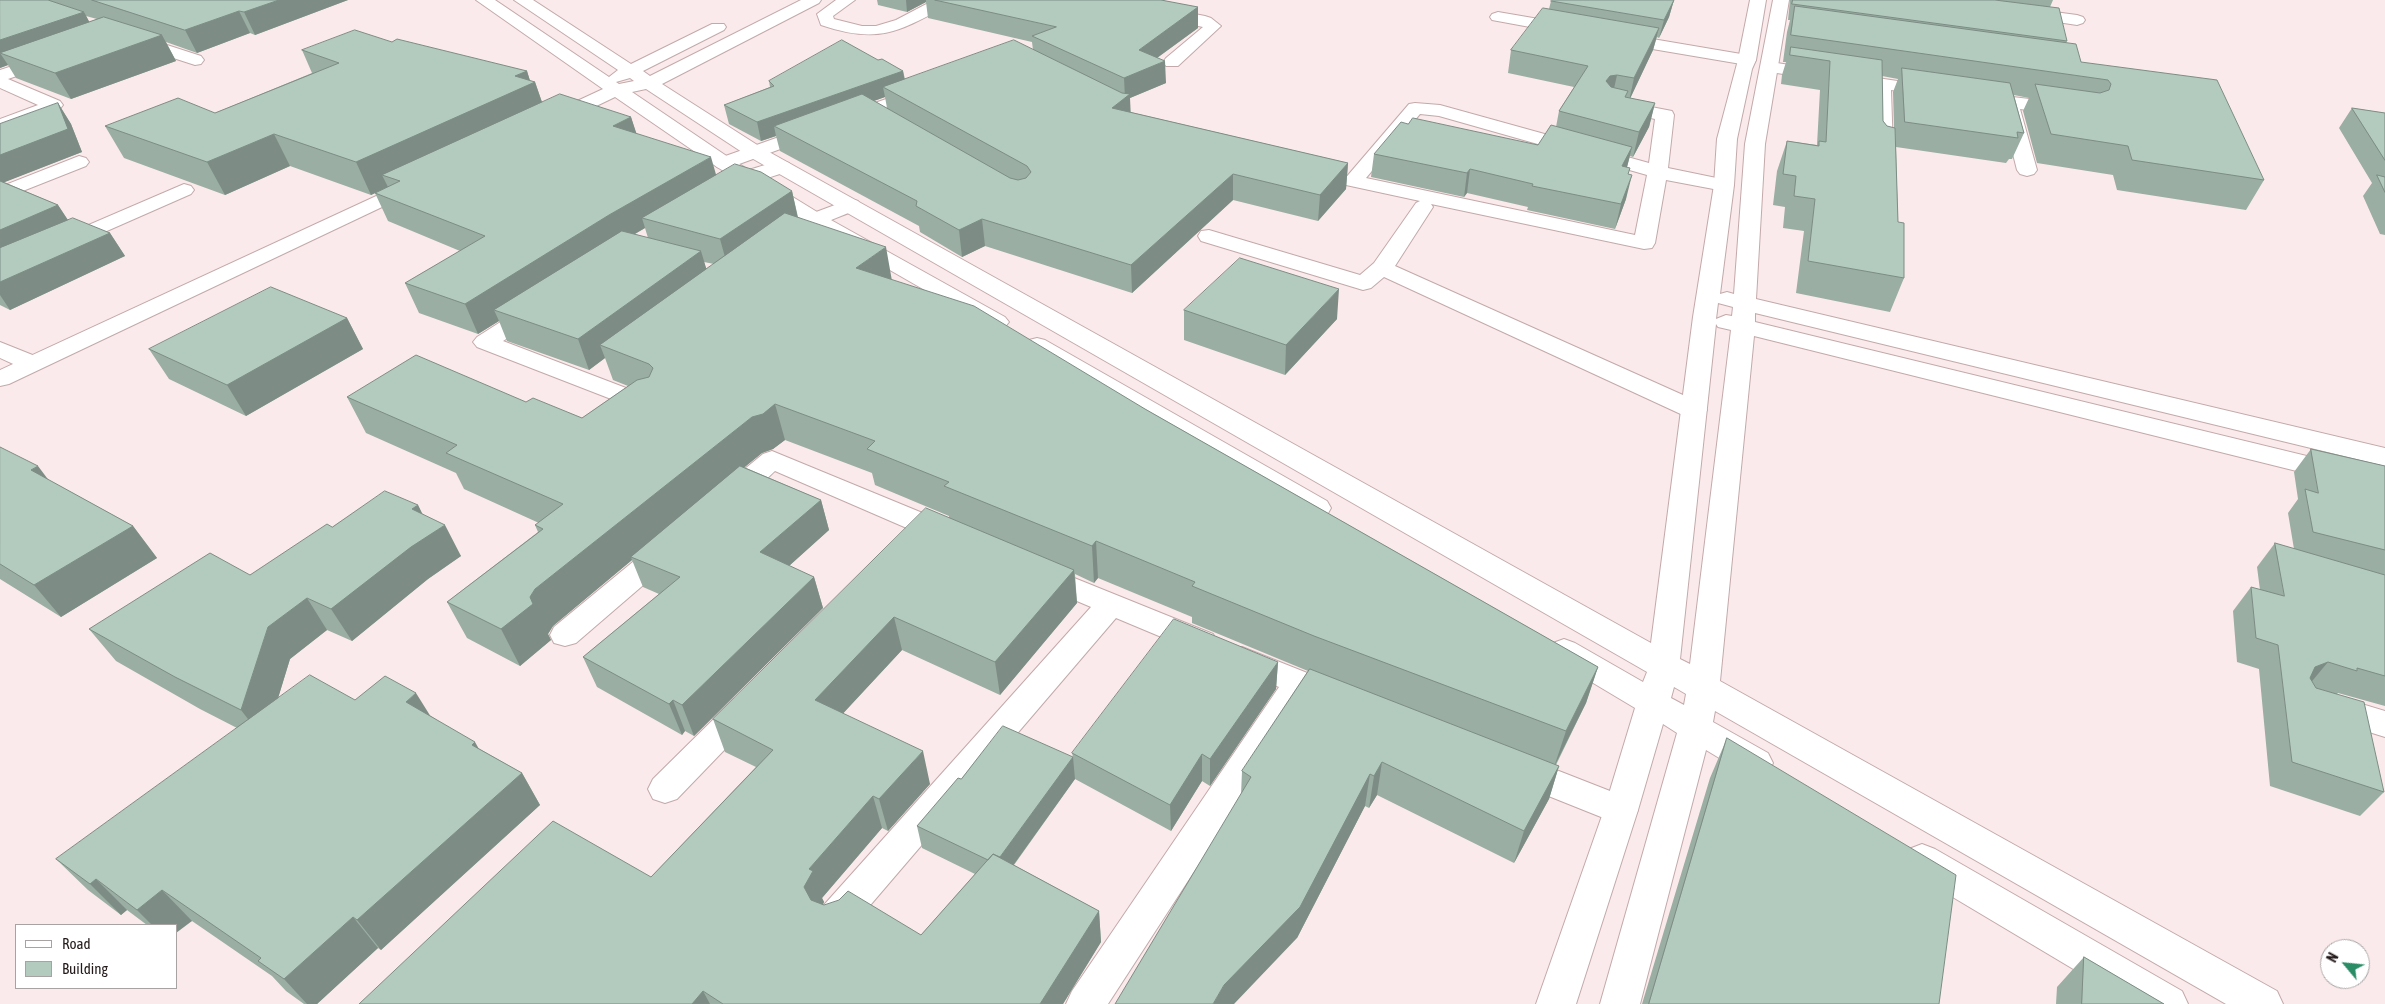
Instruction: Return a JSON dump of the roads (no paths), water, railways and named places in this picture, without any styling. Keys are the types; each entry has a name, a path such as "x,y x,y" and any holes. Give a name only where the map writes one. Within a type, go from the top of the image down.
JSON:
{"street":[{"path":"484,0 626,81 752,165 815,219 962,301 1338,520"},
{"path":"522,0 626,81 724,163 782,167 851,204 1703,689 2263,1004"},
{"path":"626,81 773,0"},
{"path":"535,121 813,0"},
{"path":"847,0 825,14 827,22 845,29 869,32 887,30 946,0"},
{"path":"1097,0 1205,21 1213,26 1172,62"},
{"path":"1556,1004 1621,810 1664,666 1694,410 1724,185 1727,139 1743,69 1747,60 1758,0"},
{"path":"1620,1004 1696,728 1703,689 1744,315 1755,144 1770,67 1786,26 1781,0"},
{"path":"2011,11 2077,20"},
{"path":"1498,17 1584,32"},
{"path":"118,34 195,60"},
{"path":"1603,35 1747,60"},
{"path":"0,76 64,54"},
{"path":"1770,67 1882,85 2077,112"},
{"path":"0,82 54,105 0,126"},
{"path":"1882,85 1883,151"},
{"path":"708,202 752,165 878,116 934,87"},
{"path":"2009,102 2027,170"},
{"path":"1612,104 1665,115 1658,172 1644,244 1353,181 1415,108 1440,111 1658,172 1724,185"},
{"path":"0,194 79,162"},
{"path":"0,379 10,356 422,173"},
{"path":"0,271 184,190"},
{"path":"777,246 815,219 851,204"},
{"path":"1209,236 1362,283 1382,268 1423,207"},
{"path":"1382,268 1694,410"},
{"path":"552,298 485,342 589,384 651,406"},
{"path":"1707,306 2385,484"},
{"path":"1744,315 2385,457"},
{"path":"589,384 613,366"},
{"path":"565,636 772,460 915,536 970,544"},
{"path":"1014,563 1299,683 1364,708"},
{"path":"836,918 1111,604"},
{"path":"1543,639 1781,778"},
{"path":"1086,1004 1299,683"},
{"path":"665,789 761,692"},
{"path":"2307,700 2385,724"},
{"path":"1492,759 1621,810"},
{"path":"1902,848 2168,1004"}]}
